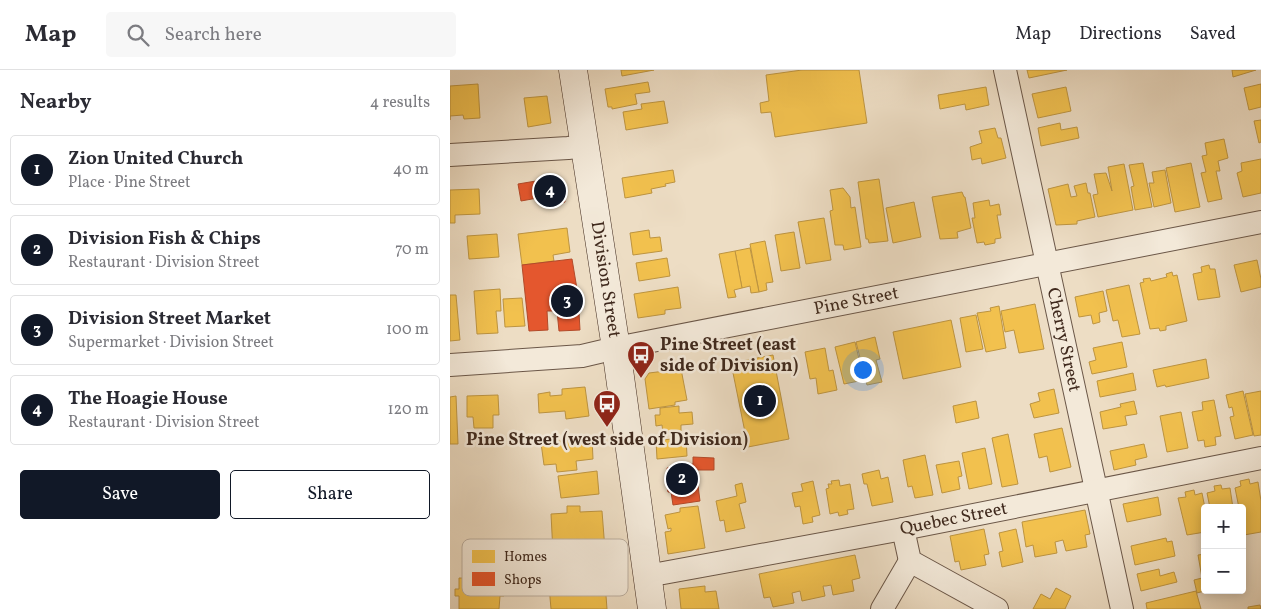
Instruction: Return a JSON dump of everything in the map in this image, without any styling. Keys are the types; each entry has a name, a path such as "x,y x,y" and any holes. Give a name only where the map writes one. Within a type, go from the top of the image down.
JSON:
{"main road":[{"name":"Division Street","path":"573,70 616,348 652,609"}],"street":[{"name":"Cherry Street","path":"1005,70 1122,609"},
{"path":"450,155 585,146"},
{"name":"Pine Street","path":"450,364 582,356 1261,222"},
{"name":"Quebec Street","path":"647,576 903,529 1261,458"},
{"path":"882,609 910,561 903,529"},
{"path":"910,561 997,609"}],"building: Homes":[{"path":"621,70 654,70 622,76"},
{"path":"802,70 859,70 867,123 775,137 771,112 761,113 760,103 769,101 766,75"},
{"path":"1027,70 1067,70 1029,78"},
{"path":"1232,70 1256,70 1233,77"},
{"path":"648,82 650,92 635,94 637,104 612,109 612,107 608,107 605,89"},
{"path":"478,84 480,118 464,119 463,115 450,116 450,86"},
{"path":"1261,84 1261,107 1249,110 1244,88"},
{"path":"986,87 989,105 966,110 965,104 940,109 938,95"},
{"path":"1066,87 1071,111 1038,118 1032,94"},
{"path":"547,96 551,123 528,127 524,98"},
{"path":"664,101 668,123 626,130 623,112 642,109 641,104"},
{"path":"1261,120 1261,142 1259,143 1254,121"},
{"path":"1060,123 1061,130 1077,127 1079,138 1041,146 1038,128"},
{"path":"995,128 998,138 1001,138 1006,158 982,164 981,158 972,160 970,147 982,143 979,131"},
{"path":"1224,139 1228,158 1218,161 1220,171 1216,171 1222,199 1208,202 1201,173 1206,172 1202,156 1207,155 1205,143"},
{"path":"1261,159 1261,193 1243,197 1237,173 1242,171 1241,163"},
{"path":"1143,163 1152,207 1135,210 1131,187 1134,186 1129,165"},
{"path":"1191,163 1200,207 1175,212 1166,168"},
{"path":"1124,164 1133,210 1098,217 1093,195 1098,194 1094,174 1106,173 1112,191 1108,167"},
{"path":"673,170 675,182 651,189 652,193 625,198 622,178"},
{"path":"1165,170 1171,203 1154,207 1149,183 1154,183 1152,172"},
{"path":"879,179 888,241 869,243 868,239 866,239 858,182"},
{"path":"1086,183 1095,217 1077,221 1077,224 1056,225 1048,189 1068,184 1071,197 1077,196 1074,186"},
{"path":"843,188 850,197 851,208 855,207 861,247 844,250 843,245 835,245 830,211 833,210 830,190"},
{"path":"479,189 480,214 455,215 455,223 450,223 450,190"},
{"path":"962,192 965,197 971,228 957,232 958,238 940,239 932,197"},
{"path":"989,200 990,206 999,204 1001,215 997,215 1001,238 995,239 995,243 985,245 984,242 977,243 972,218 975,218 973,203"},
{"path":"914,202 921,237 893,243 886,208"},
{"path":"824,218 831,260 806,264 798,222"},
{"path":"567,228 570,252 553,255 554,261 522,265 518,234"},
{"path":"649,230 650,238 660,237 662,251 633,255 630,233"},
{"path":"794,232 800,268 781,271 775,235"},
{"path":"497,234 499,257 469,259 467,236"},
{"path":"765,241 773,282 766,283 767,290 759,292 750,244"},
{"path":"750,248 759,292 751,293 750,286 742,288 735,251"},
{"path":"735,251 742,288 734,290 736,297 728,298 719,254"},
{"path":"667,258 670,276 639,281 636,263"},
{"path":"1257,260 1261,287 1241,292 1234,265"},
{"path":"1209,265 1210,269 1215,269 1220,297 1198,300 1193,274 1202,272 1201,267"},
{"path":"1172,272 1173,276 1177,275 1187,321 1166,326 1166,330 1160,331 1159,328 1150,329 1140,283 1144,282 1143,279 1150,278 1151,281 1167,277 1166,274"},
{"path":"1129,285 1140,334 1122,337 1118,320 1113,321 1106,290"},
{"path":"678,287 681,308 665,310 665,314 638,318 634,294"},
{"path":"500,289 501,311 496,311 498,333 477,334 474,291"},
{"path":"1103,291 1107,311 1099,313 1100,322 1093,324 1091,315 1079,317 1075,297"},
{"path":"450,295 456,295 460,340 450,341"},
{"path":"522,298 525,326 505,327 503,299"},
{"path":"1035,304 1044,349 1019,353 1014,330 1005,332 1001,311"},
{"path":"999,306 1006,348 986,352 977,313 991,311 990,308"},
{"path":"976,315 983,349 966,352 960,318"},
{"path":"951,320 961,367 903,379 893,332"},
{"path":"875,337 880,359 876,360 882,382 867,385 856,342"},
{"path":"855,342 864,380 844,384 835,347"},
{"path":"1122,342 1127,367 1092,374 1089,362 1096,360 1093,348"},
{"path":"825,348 829,371 833,370 837,390 818,394 816,378 810,379 805,352"},
{"path":"773,355 789,439 748,447 731,363"},
{"path":"1206,359 1209,378 1166,387 1165,385 1157,387 1153,370"},
{"path":"681,369 687,400 675,402 675,405 649,409 645,379 649,373"},
{"path":"1133,373 1136,390 1100,397 1097,381"},
{"path":"585,387 589,416 566,419 565,411 539,413 538,394 550,392 550,396 562,395 562,389"},
{"path":"1054,389 1059,413 1034,418 1030,404 1040,401 1038,393"},
{"path":"1243,391 1253,435 1235,439 1230,417 1234,416 1232,407 1229,408 1226,395"},
{"path":"1261,391 1261,435 1254,436 1245,394"},
{"path":"498,395 499,415 493,415 493,428 474,428 473,417 467,417 467,396"},
{"path":"456,396 458,444 450,444 450,397"},
{"path":"1214,400 1221,436 1215,437 1216,445 1205,447 1204,440 1198,441 1192,412 1203,410 1202,402"},
{"path":"976,401 979,418 956,423 953,406"},
{"path":"1134,401 1137,414 1125,416 1127,425 1103,429 1100,412 1121,407 1120,404"},
{"path":"679,406 679,413 692,412 693,424 681,425 681,431 663,433 662,425 656,426 655,415 660,415 660,408"},
{"path":"1181,412 1188,448 1167,452 1160,416"},
{"path":"1062,428 1071,467 1050,472 1047,456 1039,458 1034,434"},
{"path":"1008,434 1018,484 1002,487 992,438"},
{"path":"686,437 687,456 657,459 656,441"},
{"path":"592,438 593,459 576,461 577,470 557,472 556,464 544,465 541,443"},
{"path":"1144,444 1147,457 1135,460 1136,465 1114,470 1110,451"},
{"path":"985,448 992,484 969,489 962,453"},
{"path":"925,455 933,495 915,498 912,486 908,487 903,460"},
{"path":"959,461 962,476 958,477 960,489 942,493 936,465"},
{"path":"879,470 881,479 888,477 893,502 872,506 867,484 864,484 862,474"},
{"path":"597,471 599,494 561,498 558,476"},
{"path":"1249,479 1250,484 1258,482 1261,501 1261,532 1246,535 1246,504 1238,504 1235,488 1241,486 1240,481"},
{"path":"839,480 840,486 850,484 854,509 847,510 848,514 839,516 838,512 830,514 826,489 829,488 828,484 832,484 831,481"},
{"path":"813,481 820,515 812,517 813,522 803,524 800,506 795,507 792,493 803,491 801,484"},
{"path":"742,483 746,502 739,504 745,528 726,532 724,520 720,521 716,501 737,496 735,485"},
{"path":"1221,485 1222,489 1230,488 1232,504 1209,504 1207,493 1215,491 1214,486"},
{"path":"1194,490 1195,495 1202,493 1204,504 1201,504 1201,533 1187,535 1178,498 1186,497 1185,492"},
{"path":"1158,497 1161,515 1127,522 1123,504"},
{"path":"567,506 580,506 580,512 602,511 604,539 552,539 551,514 567,513"},
{"path":"698,506 705,548 668,554 665,532 671,531 671,528 668,529 665,515 680,512 680,508"},
{"path":"1085,510 1090,534 1085,535 1087,547 1066,551 1063,540 1055,542 1057,553 1035,557 1033,545 1026,547 1022,522"},
{"path":"984,529 989,554 984,555 986,565 961,570 959,561 955,562 950,536"},
{"path":"1016,529 1023,562 1002,567 999,552 1003,551 999,533"},
{"path":"1166,538 1167,542 1172,541 1175,556 1135,565 1131,546"},
{"path":"855,555 860,578 852,580 854,591 833,595 831,585 823,586 825,596 802,601 800,591 792,593 794,603 773,607 770,597 764,598 759,574"},
{"path":"1198,555 1201,555 1201,572"},
{"path":"1159,569 1160,576 1174,572 1177,582 1141,591 1137,574"},
{"path":"459,578 462,578 462,596 500,596 499,609 459,609 459,596 455,596 455,589 459,589"},
{"path":"1201,578 1201,592 1197,593 1194,580"},
{"path":"705,586 705,592 716,591 719,609 681,609 679,589"},
{"path":"1056,588 1071,596 1065,609 1033,609 1041,594 1050,599"},
{"path":"1196,591 1201,609 1147,609 1146,603"},
{"path":"550,596 606,596 607,609 551,609"},
{"path":"1260,605 1261,609 1248,609 1248,607"}],"building: Shops":[{"path":"560,177 565,202 544,205 543,197 521,201 518,184"},
{"path":"572,259 578,295 580,330 559,331 557,311 547,311 548,330 529,331 522,265"},
{"path":"693,457 714,458 714,470 696,470 700,501 673,505 671,492 668,492 666,480 669,480 667,468 693,464"}],"place":[{"name":"The Hoagie House","path":"550,191"},
{"name":"Division Street Market","path":"567,301"},
{"name":"Pine Street (east side of Division)","path":"641,379"},
{"name":"Zion United Church","path":"760,401"},
{"name":"Pine Street (west side of Division)","path":"607,428"},
{"name":"Division Fish & Chips","path":"682,479"}]}
